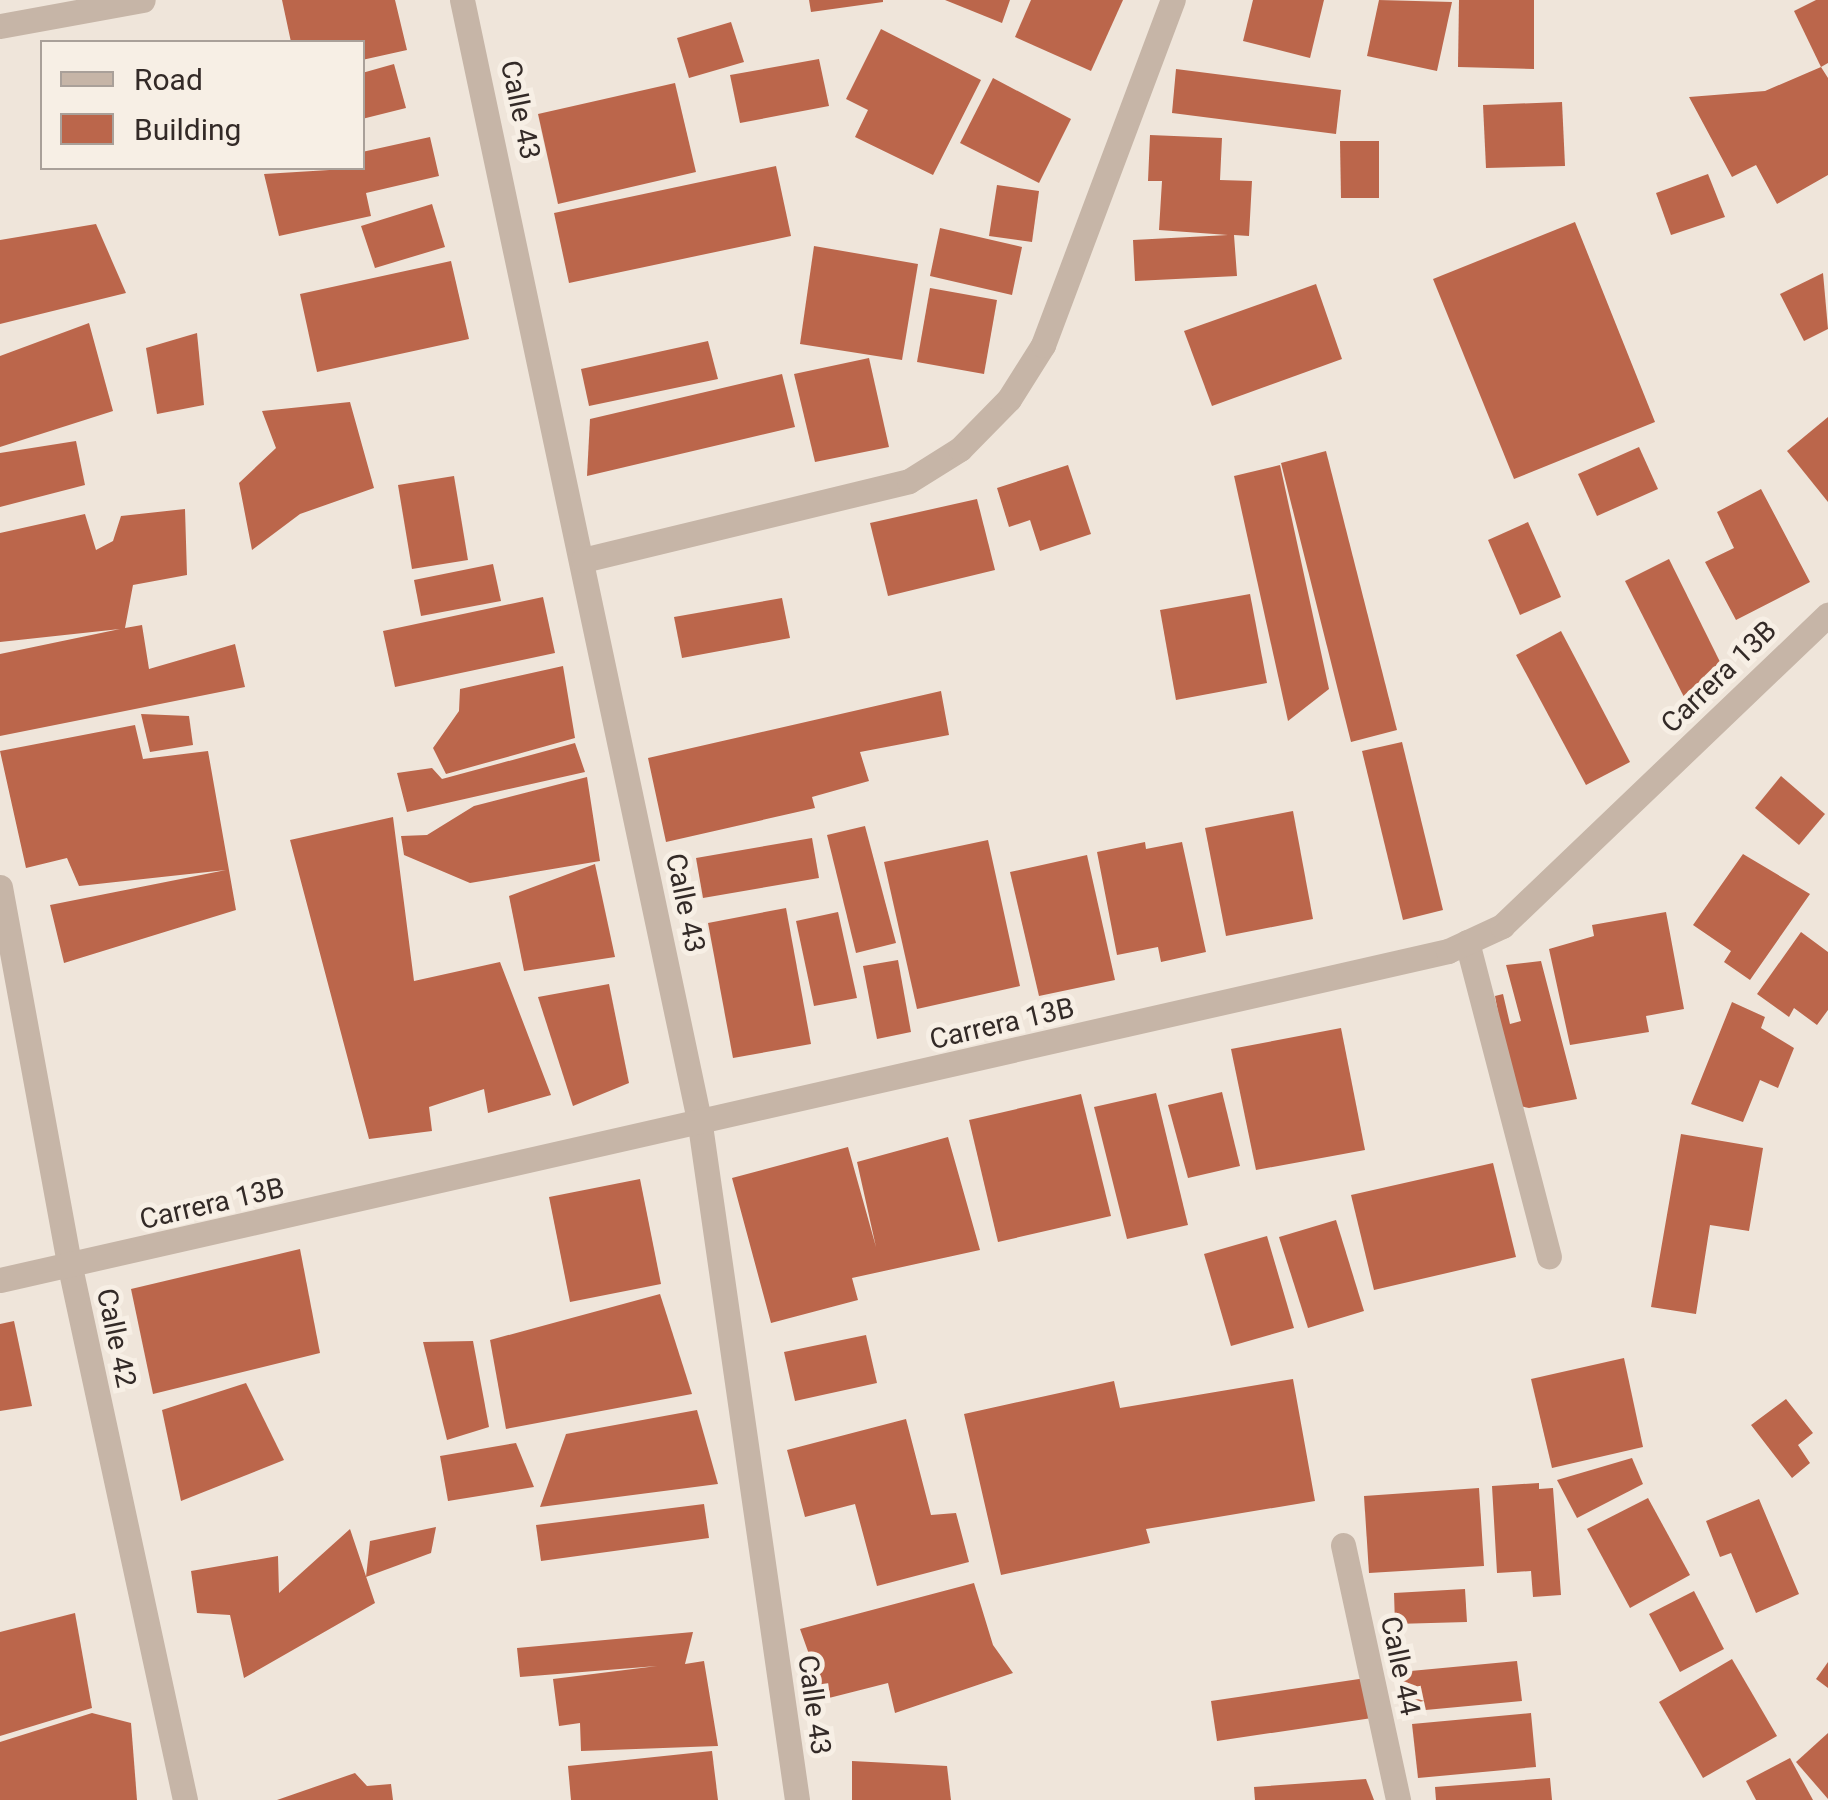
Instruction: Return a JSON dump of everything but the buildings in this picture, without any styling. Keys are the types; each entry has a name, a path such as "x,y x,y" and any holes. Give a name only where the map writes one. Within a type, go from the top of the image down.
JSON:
{"street":[{"path":"0,26 143,0"},
{"name":"Calle 43","path":"462,0 472,26 700,1124 797,1800"},
{"path":"583,560 910,481 960,450 1009,400 1044,345 1173,0"},
{"name":"Carrera 13B","path":"0,1280 1448,952 1502,926 1828,614"},
{"name":"Calle 42","path":"0,887 70,1267 185,1800"},
{"path":"1467,942 1549,1256"},
{"name":"Calle 44","path":"1344,1546 1398,1800"}]}
